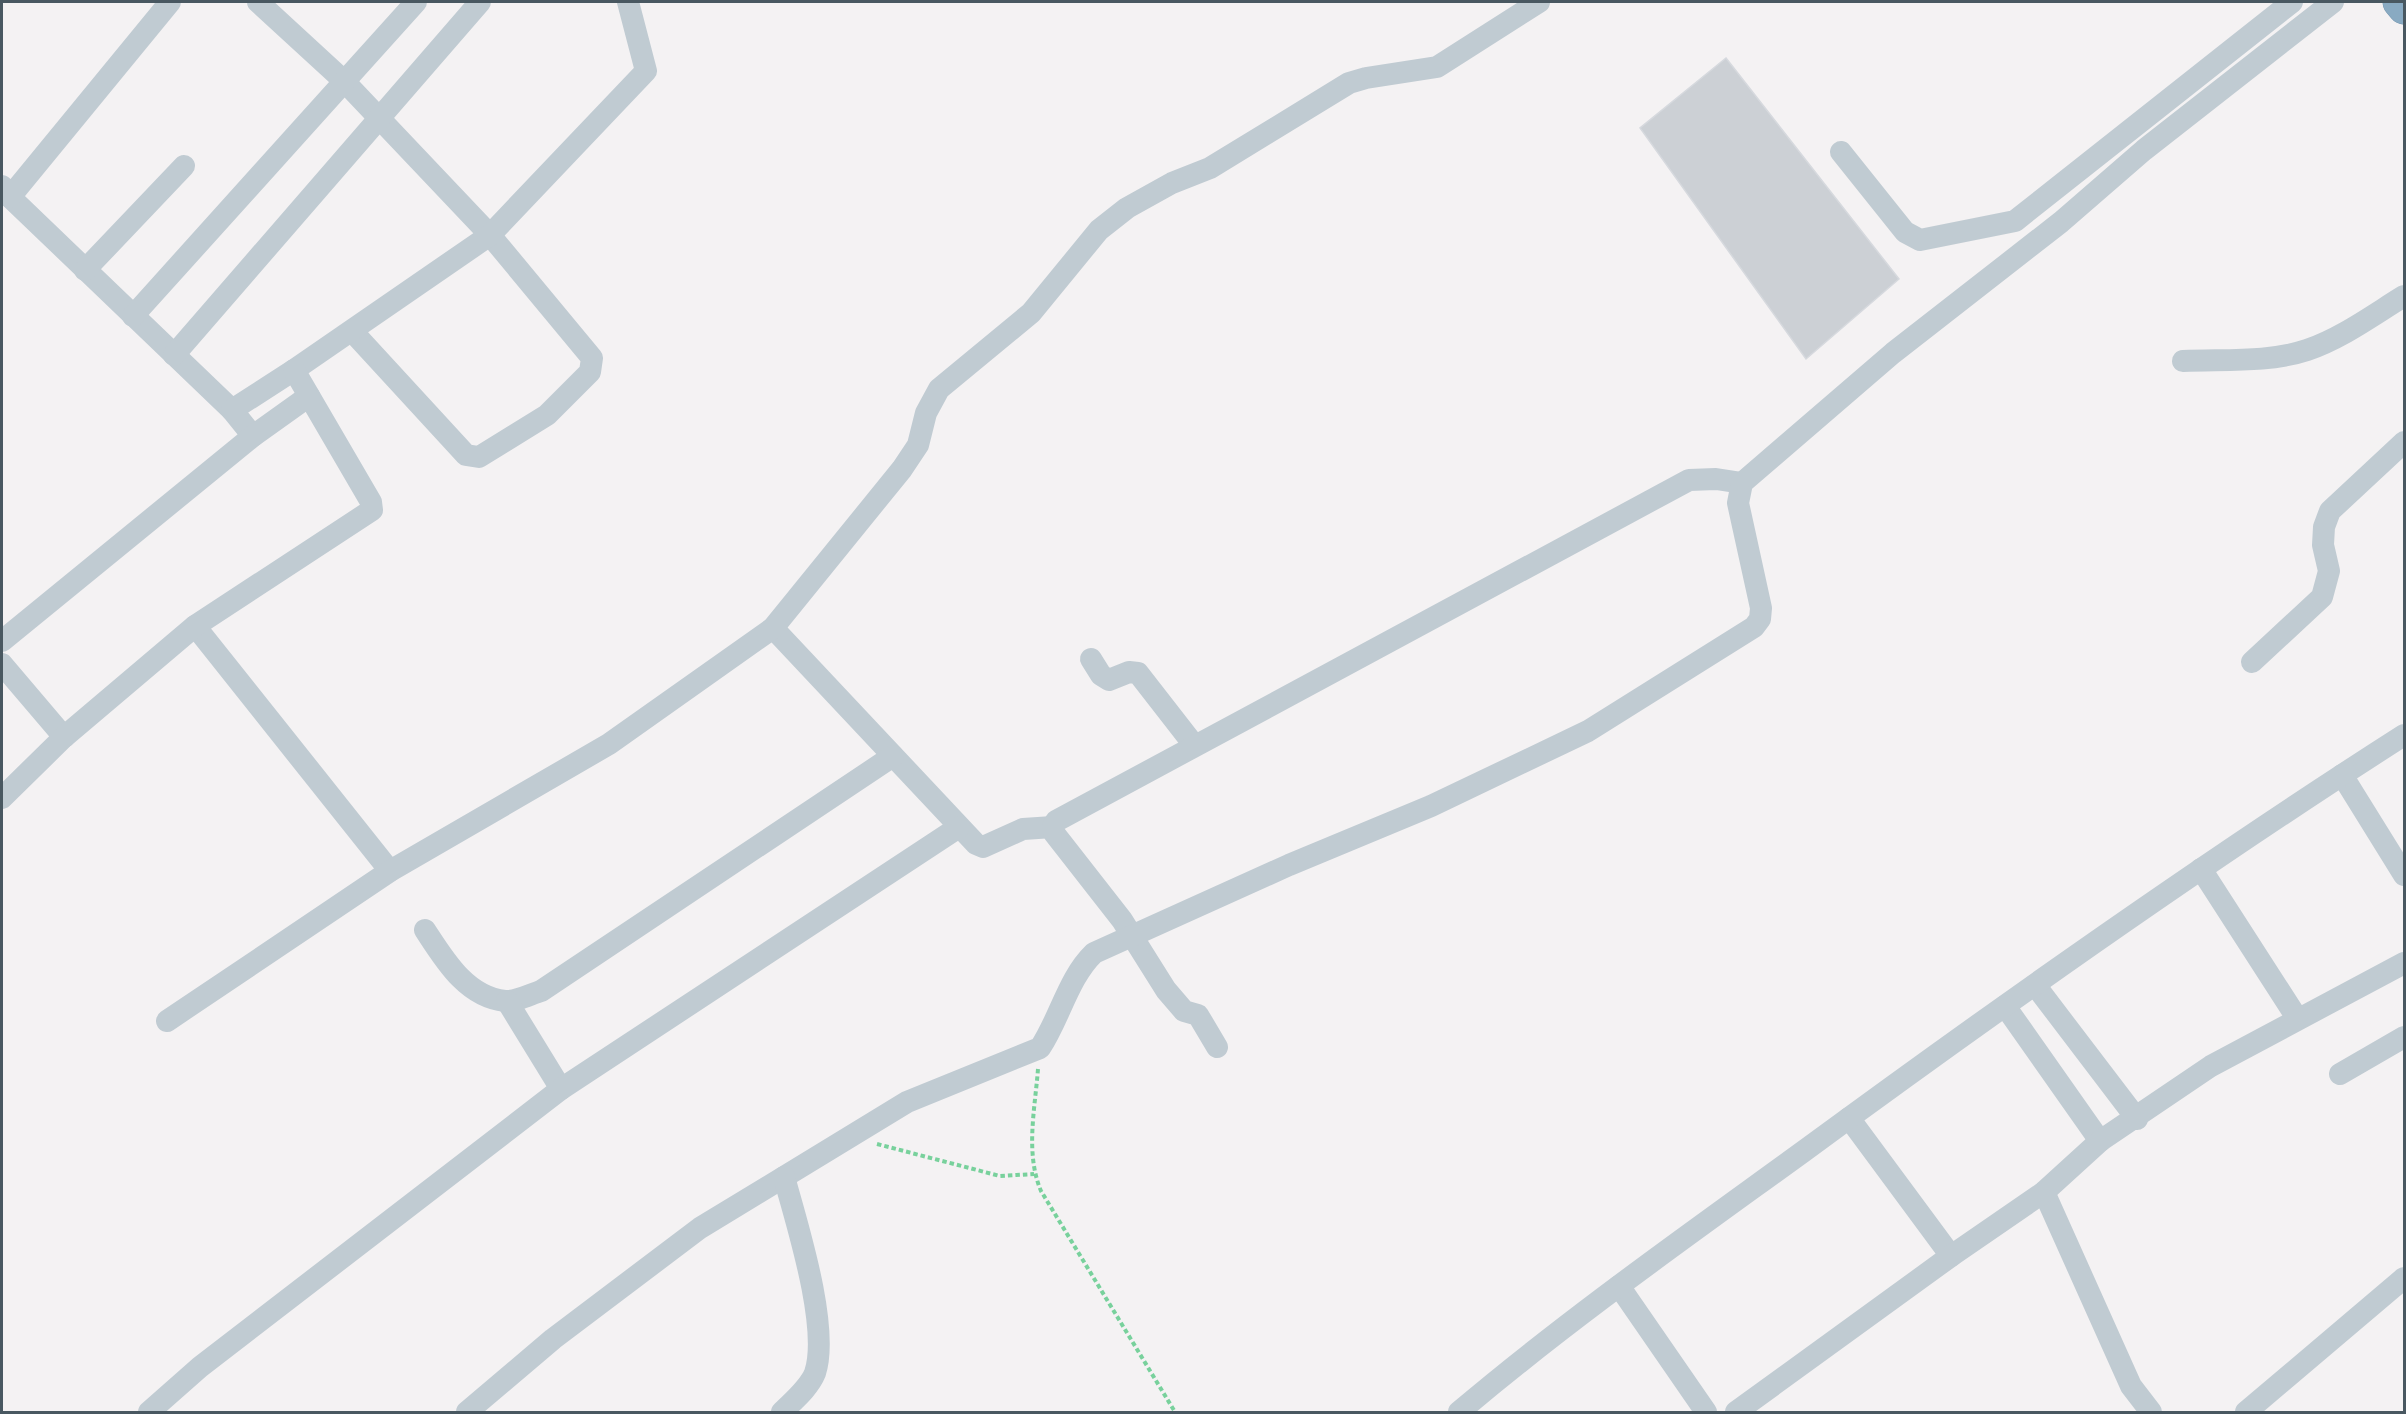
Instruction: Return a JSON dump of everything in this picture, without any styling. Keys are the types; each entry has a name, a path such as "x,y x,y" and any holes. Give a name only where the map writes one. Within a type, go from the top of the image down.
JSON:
{"highway":[{"path":"2399,2 2404,8"}],"street":[{"path":"170,2 6,192 232,410 254,436"},
{"path":"258,2 344,81 490,235 592,358 590,372 547,415 478,456 466,454 352,331"},
{"path":"133,316 416,2"},
{"path":"174,355 377,118 480,2"},
{"path":"232,410 352,331 490,235 646,71 628,2"},
{"path":"167,1021 390,871 609,744 773,628 902,469 918,445 926,413 939,389 1031,313 1099,230 1127,208 1172,183 1210,168 1349,83 1366,78 1437,67 1539,2"},
{"path":"1841,152 1905,232 1920,240 2015,221 2292,2"},
{"path":"467,1413 553,1339 691,1235 907,1102 1040,1048 1082,965 1094,953 1289,865 1431,806 1588,731 1754,627 1760,619 1761,608 1738,503 1742,483 1893,353 2061,222 2144,150 2333,2"},
{"path":"85,270 184,166"},
{"path":"2183,361 2271,358 2307,350 2341,336 2404,296"},
{"path":"2,798 64,737 195,626 372,510 371,502 294,370"},
{"path":"2,640 254,436 309,396"},
{"path":"2252,662 2322,597 2329,571 2323,545 2324,527 2330,511 2404,442"},
{"path":"773,628 976,844 983,847 1023,829 1053,826 1061,816 1689,480 1716,479 1742,483"},
{"path":"195,626 390,871"},
{"path":"1091,659 1101,675 1109,680 1129,672 1138,673 1194,745"},
{"path":"2,663 64,737"},
{"path":"1459,1413 1518,1363 1619,1286 2005,1006 2201,870 2404,735"},
{"path":"425,930 451,969 479,993 507,1001 541,991 893,756"},
{"path":"2342,775 2404,875"},
{"path":"150,1413 200,1367 561,1089 959,826"},
{"path":"1053,826 1054,834 1122,920 1130,937 1184,1011 1198,1015 1217,1047"},
{"path":"2201,870 2297,1018"},
{"path":"1736,1413 1951,1256 2044,1192 2100,1141 2137,1119 2211,1066 2297,1018 2404,963"},
{"path":"2035,985 2137,1119"},
{"path":"507,1001 561,1089"},
{"path":"2005,1006 2100,1141"},
{"path":"2340,1074 2404,1037"},
{"path":"1849,1118 1951,1256"},
{"path":"782,1413 814,1376 820,1353 808,1264 784,1177"},
{"path":"2044,1192 2131,1386 2151,1413"},
{"path":"2246,1413 2404,1278"},
{"path":"1619,1286 1706,1413"}],"path":[{"path":"1040,1048 1031,1153 1034,1174 1041,1191 1175,1413"},
{"path":"863,1129 877,1144 1000,1176 1034,1174"}],"building":[{"path":"1726,58 1899,279 1806,359 1640,128"}]}
